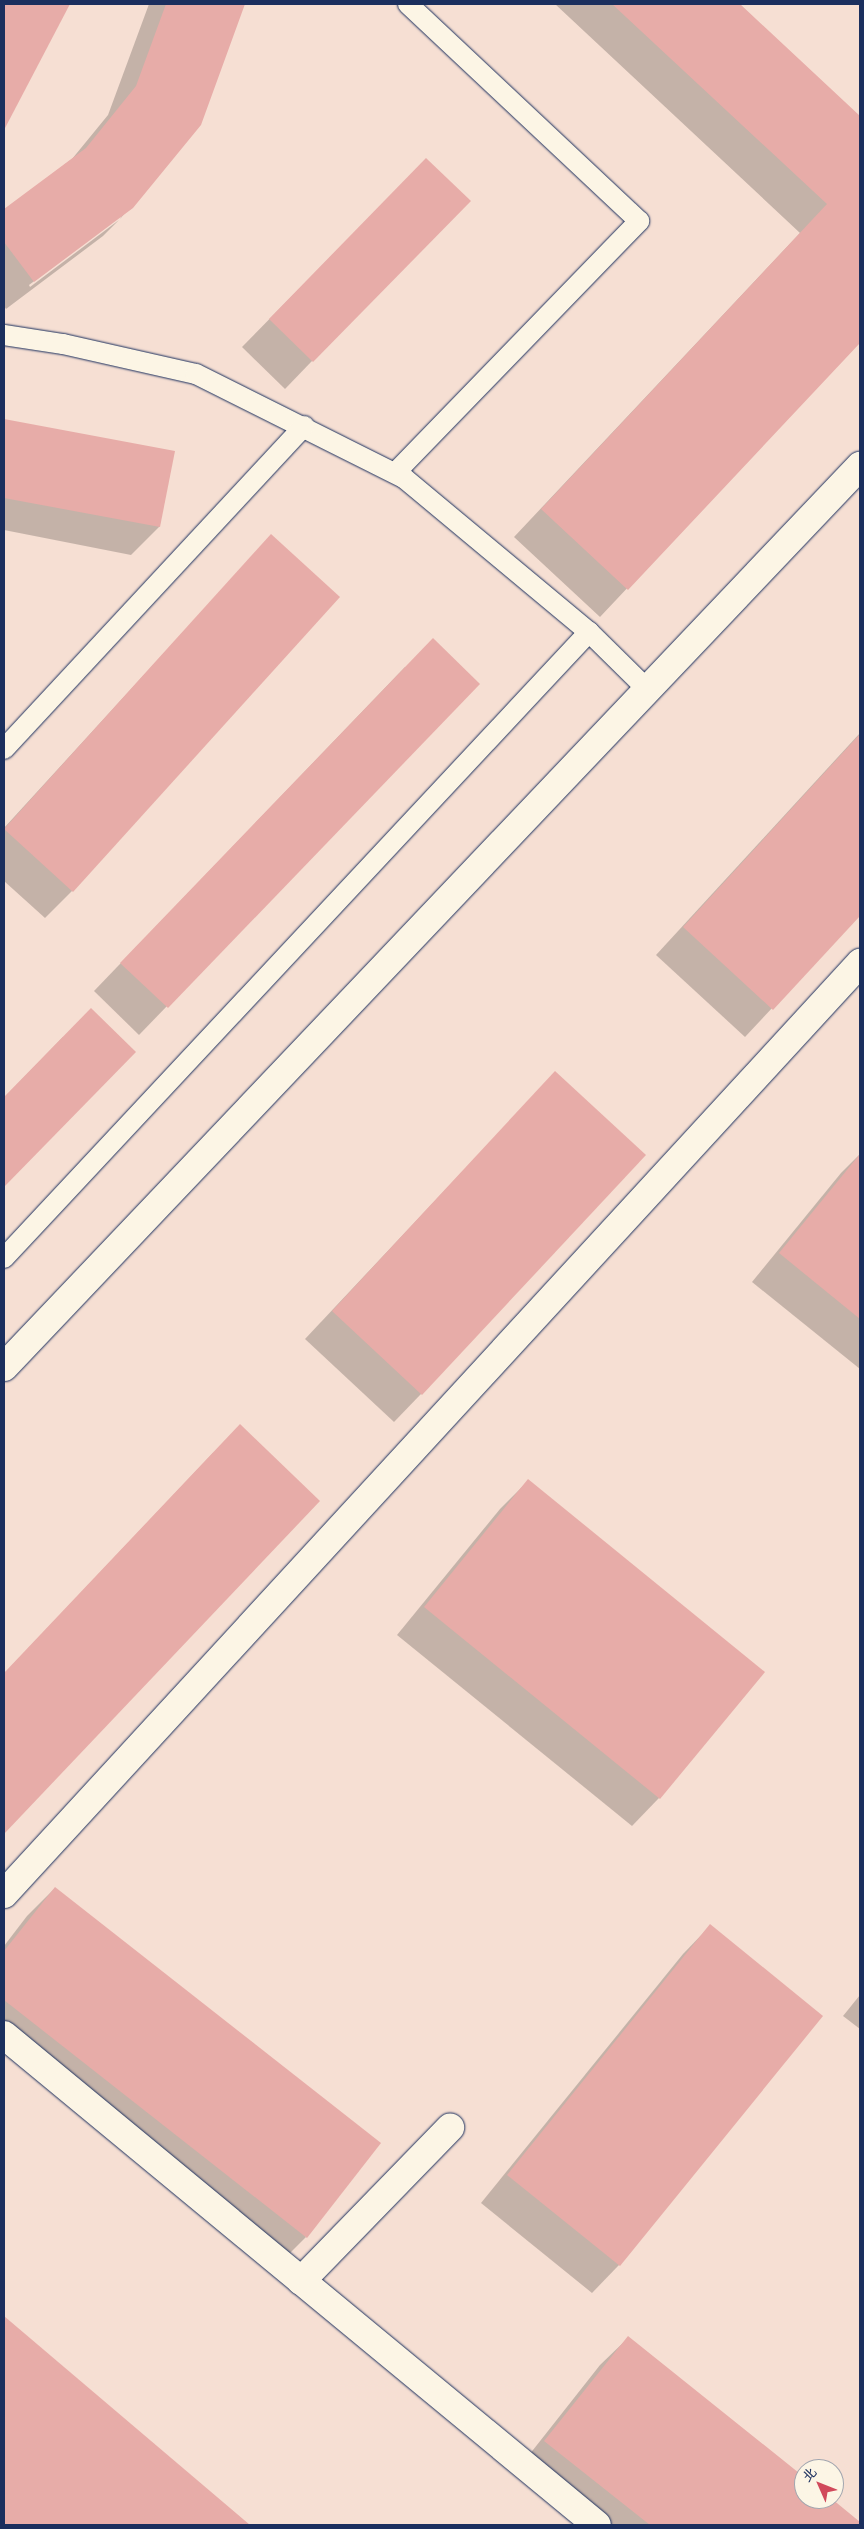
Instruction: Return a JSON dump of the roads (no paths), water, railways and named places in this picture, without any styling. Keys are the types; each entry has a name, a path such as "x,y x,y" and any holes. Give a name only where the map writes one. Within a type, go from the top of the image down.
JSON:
{"street":[{"path":"4,1367 860,466"},
{"path":"4,1894 860,963"},
{"path":"4,2035 597,2525"},
{"path":"301,2281 450,2128"}],"lane":[{"path":"395,473 639,221 408,4"},
{"path":"4,335 63,344 196,374 304,426 395,473 404,478 589,632 647,690"},
{"path":"4,749 304,426"},
{"path":"4,1258 589,632"}]}
